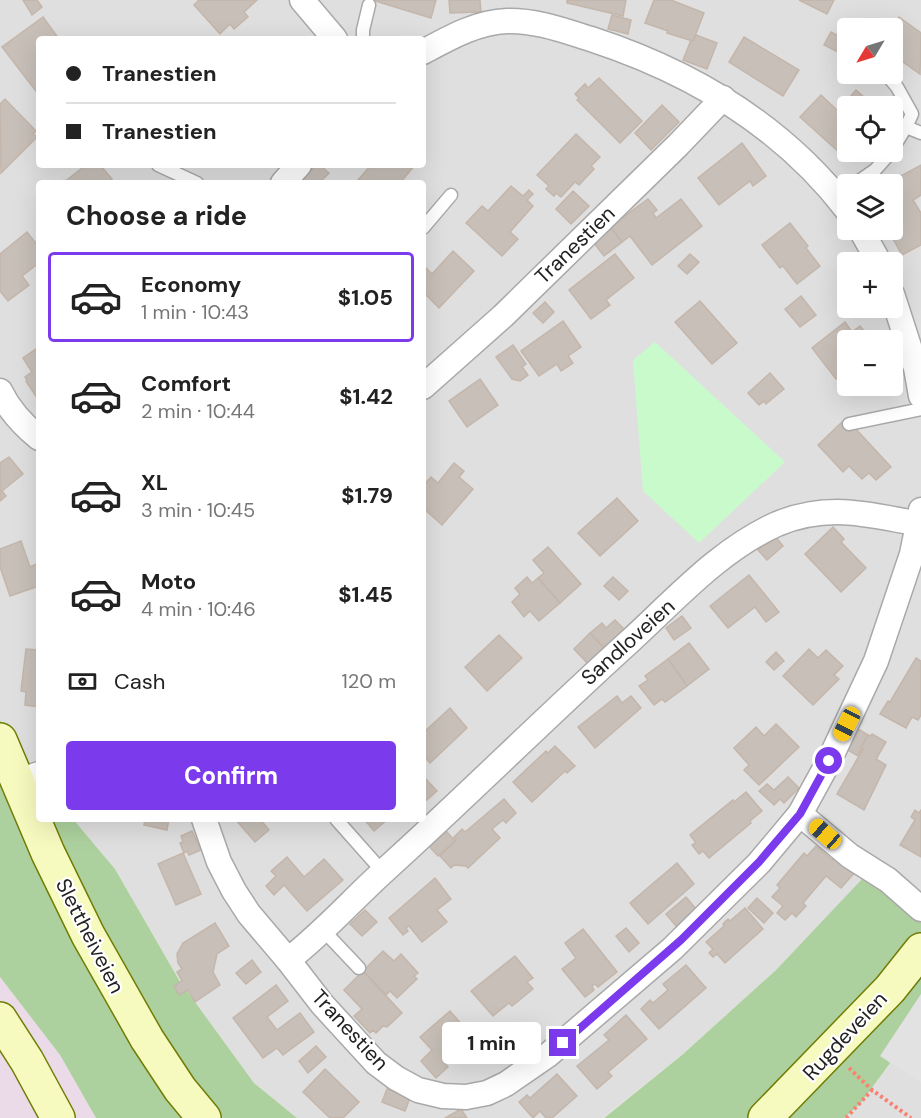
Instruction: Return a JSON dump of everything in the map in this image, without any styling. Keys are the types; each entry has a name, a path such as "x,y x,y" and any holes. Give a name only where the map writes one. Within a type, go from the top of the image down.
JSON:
{"street":[{"path":"302,0 332,36"},
{"path":"426,50 463,31 486,24 508,21 537,24 562,30 635,54 723,98 752,116 837,188"},
{"name":"Tranestien","path":"426,384 511,308 678,146 723,98"},
{"path":"286,180 296,168"},
{"path":"901,318 919,367 921,396"},
{"path":"0,391 23,425 36,436"},
{"name":"Sandloveien","path":"288,960 421,839 543,720 729,552 778,524 819,512 863,512 920,517"},
{"name":"Tranestien","path":"205,822 219,862 249,914 359,1047 396,1078 418,1090 443,1096 466,1097 487,1093 513,1080 548,1055 672,949 759,862 800,814 829,761 876,661 896,604 920,517"},
{"name":"Slettheiveien","path":"0,740 28,778 36,808"},
{"path":"800,814 850,855 888,880 921,909"},
{"name":"Slettheiveien","path":"40,822 48,853 79,918 130,1013 180,1089 204,1118"},
{"name":"Rugdeveien","path":"765,1118 890,989 921,950"},
{"path":"5,1036 58,1118"}],"lane":[{"path":"363,36 369,6"},
{"path":"894,84 912,114 903,133"},
{"path":"906,128 921,133"},
{"path":"870,174 882,162"},
{"path":"164,168 190,180"},
{"path":"426,224 451,195"},
{"path":"849,424 921,409"},
{"path":"339,822 383,872"},
{"path":"322,930 359,968"}],"path":[{"path":"844,1064 872,1090 910,1118"},
{"path":"846,1118 872,1090"}],"shaded area":[{"path":"0,0 921,0 921,914 915,919 864,878 776,970 682,1055 603,1118 297,1118 254,1083 179,980 115,869 76,822 426,822 426,180 36,180 36,775 0,720"},
{"path":"0,977 60,1055 96,1118 0,1118"},
{"path":"921,994 921,1083 880,1056"},
{"path":"921,1021 921,1118 844,1118 860,1104"}],"green space":[{"path":"655,342 785,462 699,543 643,491 633,360"},
{"path":"0,720 36,775 36,822 76,822 115,869 179,980 254,1083 297,1118 96,1118 60,1055 0,977"},
{"path":"864,877 914,918 921,914 921,1021 860,1104 844,1118 604,1118 682,1055 776,970"}],"building":[{"path":"23,0 37,0 42,7 32,15"},
{"path":"199,0 257,0 244,12 248,17 234,29 230,24 220,34 194,5"},
{"path":"372,0 436,0 431,18"},
{"path":"449,0 480,0 481,12 450,13"},
{"path":"567,0 626,0 623,16 567,3"},
{"path":"654,0 671,0 704,13 693,41 645,23"},
{"path":"799,0 834,0 827,14"},
{"path":"612,15 631,20 628,34 608,29"},
{"path":"43,17 57,36 36,36 36,91 2,47"},
{"path":"903,20 921,33 920,74 903,62"},
{"path":"831,32 837,35 837,52 824,45"},
{"path":"696,35 717,43 707,69 683,60 691,40 693,41"},
{"path":"744,37 799,70 783,96 729,62"},
{"path":"599,78 642,121 620,143 577,100 579,98 575,94 585,84 588,88"},
{"path":"856,90 863,96 851,96"},
{"path":"821,95 837,110 837,150 800,117"},
{"path":"5,99 36,131 33,134 36,138 1,173 0,104"},
{"path":"662,105 679,122 651,150 635,133"},
{"path":"576,134 600,157 591,166 594,169 579,185 575,182 561,197 556,193 554,196 546,189 549,186 537,175"},
{"path":"742,143 766,176 753,186 750,181 719,205 698,178"},
{"path":"921,165 921,195 913,200 921,213 921,245 903,254 894,240 903,240 903,175"},
{"path":"82,168 103,168 112,179 111,180 67,180"},
{"path":"313,168 323,168 329,173 322,180 304,178"},
{"path":"368,168 412,168 402,180 358,180"},
{"path":"511,186 523,196 529,190 533,194 527,200 533,206 510,232 518,239 502,256 466,223 482,206 488,211"},
{"path":"573,191 589,206 571,224 556,209"},
{"path":"648,199 657,210 653,213 656,218 681,199 702,226 652,265 630,236 622,242 610,227"},
{"path":"790,223 820,266 797,284 783,266 780,268 762,245"},
{"path":"611,228 622,242 604,256 593,242"},
{"path":"27,232 36,243 36,265 22,276 29,285 8,301 0,291 0,254"},
{"path":"453,251 474,271 439,308 426,295 426,268 432,274"},
{"path":"615,254 634,278 606,300 610,305 591,319 569,290"},
{"path":"690,254 699,262 687,274 678,266"},
{"path":"801,296 816,315 800,327 785,309"},
{"path":"700,301 737,343 712,364 675,322"},
{"path":"545,302 554,312 543,323 533,313"},
{"path":"563,321 581,347 568,356 573,363 561,371 557,364 539,376 521,351"},
{"path":"845,322 851,330 837,330 836,379 812,348"},
{"path":"513,345 526,364 522,367 528,375 520,381 512,379 496,357"},
{"path":"36,349 36,396 26,381 25,377 32,372 23,358"},
{"path":"770,373 784,389 766,404 764,401 759,405 748,393"},
{"path":"480,379 498,405 467,427 449,401"},
{"path":"842,422 850,431 854,427 891,467 876,480 869,473 862,479 849,466 843,472 818,445"},
{"path":"9,457 23,474 2,491 6,496 0,501 0,463"},
{"path":"454,463 464,471 459,477 473,489 442,525 426,511 426,483 431,477 438,483"},
{"path":"617,498 638,521 600,556 578,533"},
{"path":"833,527 844,539 841,542 866,568 841,592 805,554"},
{"path":"774,535 783,546 767,560 758,550"},
{"path":"21,541 30,567 36,564 36,587 10,596 0,567 0,549"},
{"path":"548,547 581,584 560,603 538,578 544,573 533,560"},
{"path":"749,575 779,612 766,622 755,607 728,628 710,606"},
{"path":"527,577 532,583 538,578 560,603 539,621 530,611 524,617 512,602 520,594 515,588"},
{"path":"613,577 628,591 619,600 604,586"},
{"path":"682,616 691,628 674,640 666,628"},
{"path":"615,620 625,630 609,646 607,644 603,647 590,633 602,623 606,628"},
{"path":"590,633 605,649 588,664 574,649"},
{"path":"499,635 522,658 487,691 465,667"},
{"path":"689,643 709,669 687,686 668,659"},
{"path":"26,649 36,650 36,707 25,705 26,692 21,691"},
{"path":"809,649 818,658 826,650 843,666 834,675 839,679 813,705 783,676"},
{"path":"776,652 784,661 774,670 766,662"},
{"path":"916,658 921,661 921,715 918,720 912,717 906,728 880,714 888,701 890,702"},
{"path":"668,659 687,686 665,702 662,699 654,705 639,686 648,680 645,676"},
{"path":"617,696 622,703 631,696 641,708 595,748 578,727"},
{"path":"450,708 467,728 430,763 426,758 426,730"},
{"path":"776,724 799,747 759,785 744,770 749,765 734,748 756,727 764,736"},
{"path":"858,729 868,735 858,756 846,749"},
{"path":"872,734 886,742 876,759 886,765 864,810 837,794 863,749 861,748 868,735"},
{"path":"555,746 575,766 567,773 565,771 532,802 513,782 546,751 548,753"},
{"path":"788,777 799,788 784,803 780,799 774,805 759,791 767,784 774,790"},
{"path":"426,779 437,791 426,800"},
{"path":"746,792 762,811 709,858 703,851 699,854 692,845 696,843 690,835"},
{"path":"504,799 516,813 506,823 503,820 492,829 500,838 468,868 454,865 451,868 440,856 456,840 454,837 462,829 465,832"},
{"path":"915,810 919,813 921,810 921,857 900,845 915,820 911,817"},
{"path":"144,822 168,822 167,830 144,825"},
{"path":"238,822 262,822 269,830 255,842"},
{"path":"366,822 384,822 374,831"},
{"path":"192,831 201,850 189,855 187,851 184,853 180,843 183,842 181,836"},
{"path":"446,831 455,841 438,856 429,846"},
{"path":"816,846 832,860 835,856 855,872 841,888 826,876 803,903 806,906 796,917 792,913 785,920 777,913 783,906 772,897 780,888 777,885 804,853 807,856"},
{"path":"183,853 201,894 176,905 158,864"},
{"path":"287,857 304,877 324,859 343,880 307,911 284,885 274,895 266,886 276,876 271,871"},
{"path":"677,863 694,884 648,924 630,903"},
{"path":"435,878 451,899 437,910 447,922 422,942 409,926 406,928 408,931 403,935 389,918"},
{"path":"686,897 696,909 676,926 666,914"},
{"path":"757,898 773,913 764,923 748,908"},
{"path":"745,908 763,929 725,963 717,954 713,957 709,953 713,949 706,942 724,926 723,924 728,919 730,921"},
{"path":"365,910 377,922 362,936 350,924"},
{"path":"215,923 229,946 217,954 213,972 220,985 195,1002 188,990 179,995 174,986 182,981 177,972 182,969 178,963 177,954 183,943"},
{"path":"626,928 639,943 629,952 616,936"},
{"path":"583,929 617,972 598,987 595,984 592,986 594,990 585,997 562,969 576,958 565,943"},
{"path":"383,951 394,961 401,954 418,973 414,976 417,979 397,998 390,991 386,995 363,971"},
{"path":"515,956 533,978 527,982 533,989 512,1006 509,1003 493,1016 471,991"},
{"path":"252,960 261,972 246,984 236,973"},
{"path":"686,965 706,988 659,1029 641,1009 650,1000 653,1003 668,990 663,984"},
{"path":"363,971 402,1013 387,1027 383,1026 376,1033 373,1030 370,1033 354,1016 362,1009 344,990"},
{"path":"276,985 288,1001 267,1017 277,1030 300,1013 314,1032 283,1055 277,1048 263,1058 233,1018"},
{"path":"450,1011 473,1037 444,1062 448,1067 436,1078 421,1061 432,1050 420,1037"},
{"path":"626,1015 647,1039 608,1072 612,1076 597,1089 577,1066 609,1040 604,1035"},
{"path":"521,1031 534,1050 515,1064 501,1045"},
{"path":"316,1046 326,1057 308,1073 299,1061"},
{"path":"325,1069 359,1102 343,1118 330,1118 303,1092"},
{"path":"557,1074 577,1096 552,1118 546,1118 540,1111 533,1118 519,1102 527,1095 530,1098"},
{"path":"387,1089 410,1098 405,1111 382,1102"},
{"path":"461,1109 467,1118 445,1118"}],"route":[{"path":"563,1043 681,940 759,862 800,814 829,761"}]}
